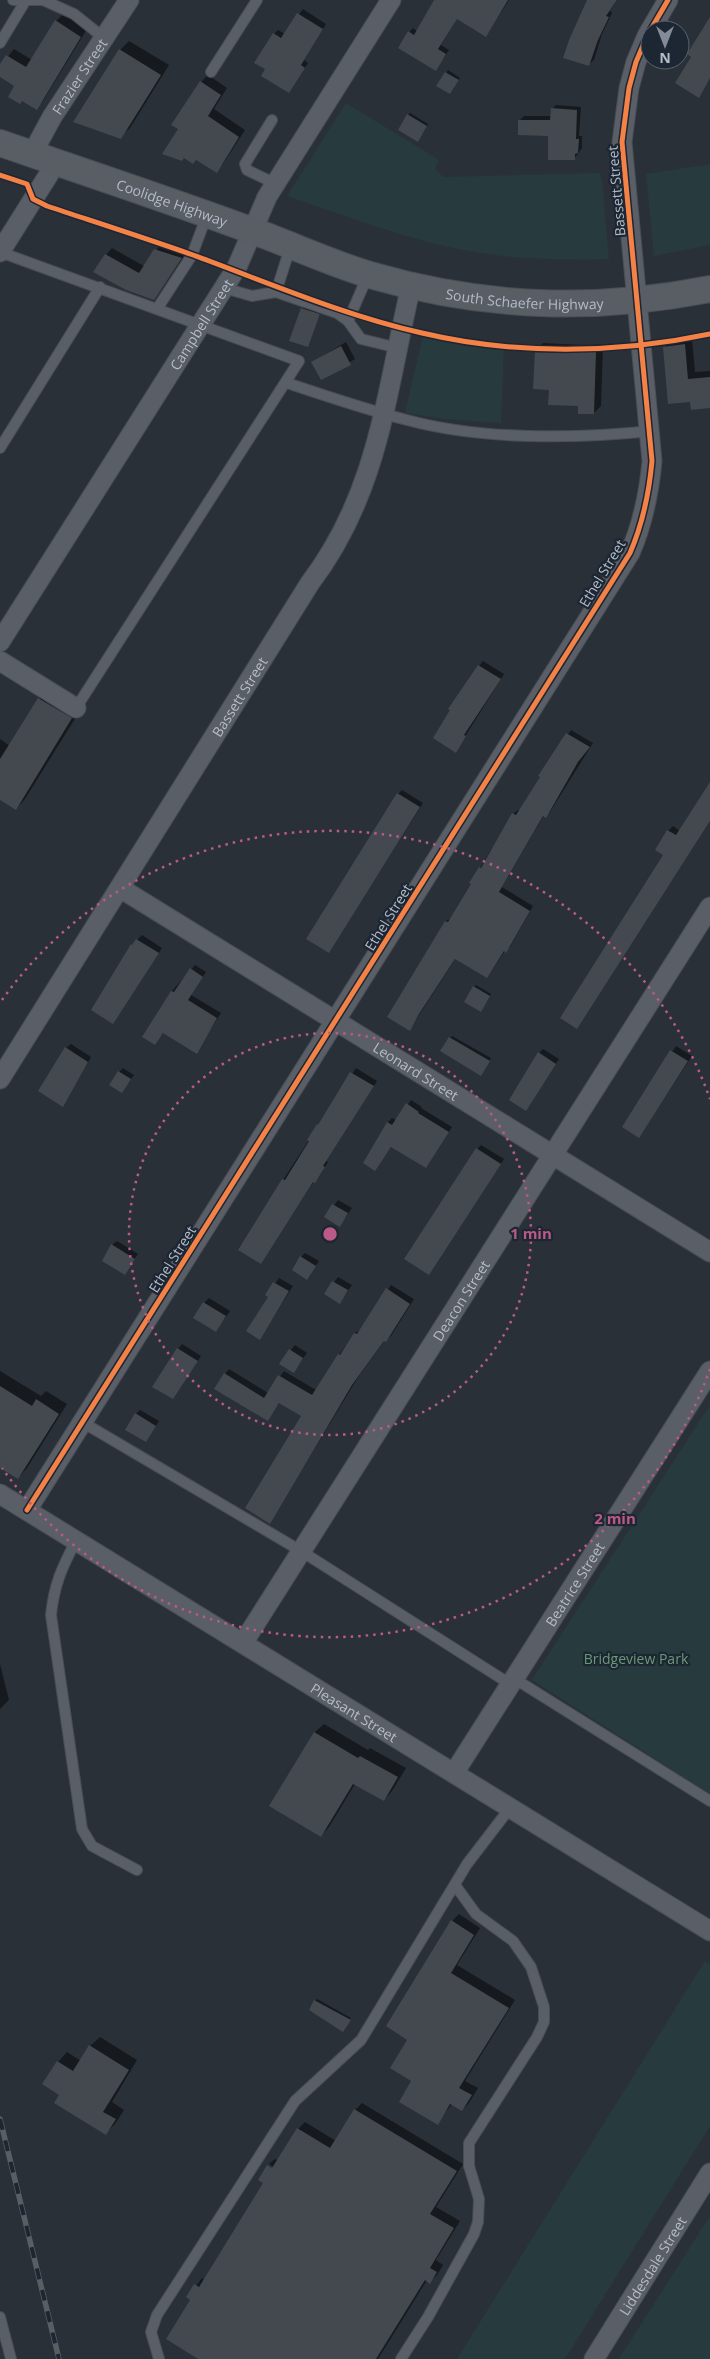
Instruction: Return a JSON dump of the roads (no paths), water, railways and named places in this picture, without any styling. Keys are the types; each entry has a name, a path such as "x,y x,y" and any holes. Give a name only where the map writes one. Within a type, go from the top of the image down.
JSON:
{"main road":[{"name":"Coolidge Highway","path":"0,142 254,231 343,265"},
{"name":"South Schaefer Highway","path":"343,265 411,286 525,303 559,305 666,298 710,290"}],"street":[{"name":"Frazier Street","path":"32,154 52,117 128,0"},
{"name":"Campbell Street","path":"0,642 237,267 267,197 391,0"},
{"name":"Bassett Street","path":"637,300 622,142 624,120 636,62 650,30 668,0"},
{"path":"2,244 56,163"},
{"name":"Bassett Street","path":"0,1079 306,591 331,556 351,515 369,471 385,414 411,286"},
{"name":"Ethel Street","path":"27,1510 630,553 643,520 650,492 652,461 651,431 637,300"},
{"path":"0,661 76,708"},
{"name":"Leonard Street","path":"120,888 710,1252"},
{"name":"Deacon Street","path":"243,1643 710,907"},
{"name":"Beatrice Street","path":"454,1773 710,1371"},
{"name":"Pleasant Street","path":"0,1494 710,1931"},
{"name":"Liddesdale Street","path":"594,2359 710,2173"}],"lane":[{"path":"13,0 43,0 74,14 104,38"},
{"path":"0,43 26,0"},
{"path":"212,72 258,0"},
{"path":"272,120 245,164 247,170 276,184"},
{"path":"157,309 192,255 207,215"},
{"path":"2,244 100,287 300,361 76,708"},
{"path":"276,292 291,245"},
{"path":"348,321 368,274"},
{"path":"0,448 100,287"},
{"path":"224,288 252,296 276,292 337,313 348,321 361,339 398,348"},
{"path":"287,383 408,421 448,428 502,434 611,435 651,431"},
{"path":"82,1422 301,1551 710,1801"},
{"path":"76,1541 61,1570 53,1592 51,1616 82,1829 92,1846 137,1870"},
{"path":"159,2359 151,2332 157,2315 295,2101 360,2040 467,1864 510,1808"},
{"path":"401,2359 428,2317 474,2234 478,2222 480,2199 469,2166 469,2144 537,2037 544,2022 542,1998 530,1967 513,1941 476,1914 454,1885"},
{"path":"0,2317 11,2359"}],"railway":[{"path":"0,2119 59,2359"}],"park label":[{"name":"Bridgeview Park","path":"636,1658"}]}
